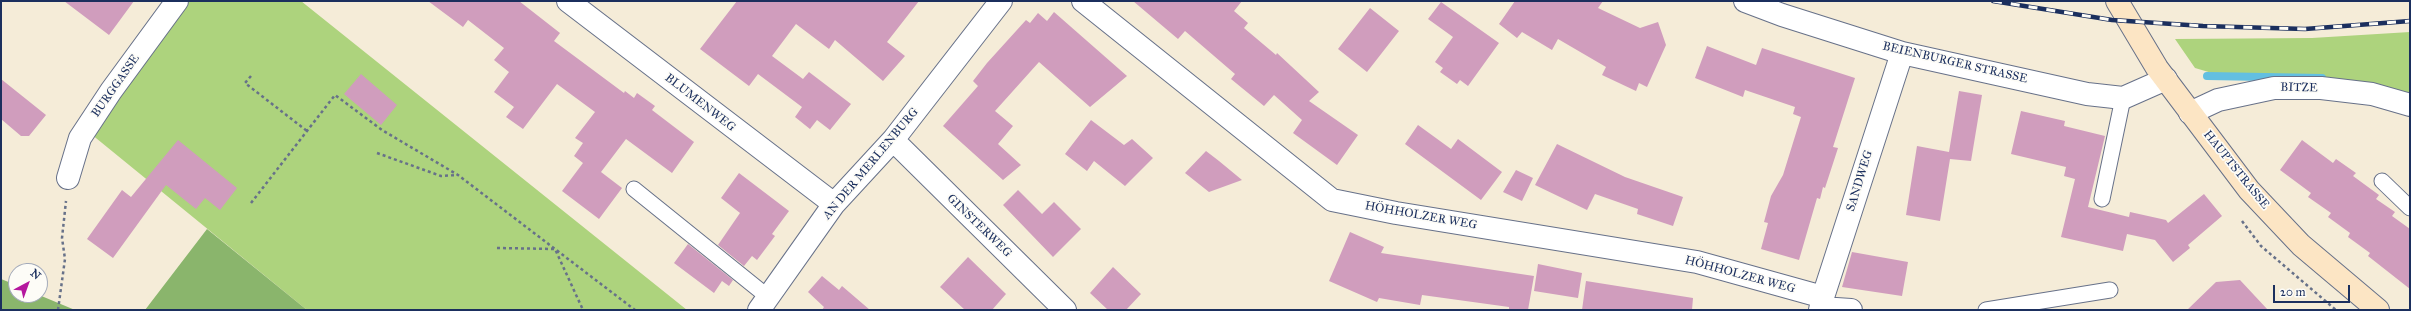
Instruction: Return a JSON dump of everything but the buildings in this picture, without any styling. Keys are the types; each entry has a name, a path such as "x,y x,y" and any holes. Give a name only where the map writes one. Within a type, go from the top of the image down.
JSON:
{"main road":[{"name":"HAUPTSTRASSE","path":"2118,4 2166,80 2249,190 2301,245 2378,310"}],"street":[{"name":"BURGGASSE","path":"68,178 80,138 111,91 177,1"},
{"name":"AN DER MERLENBURG","path":"764,303 834,204 894,140 1001,1"},
{"name":"HÖHHOLZER WEG","path":"1083,1 1332,200 1396,213 1697,262 1821,305 1851,310"},
{"name":"BEIENBURGER STRASSE","path":"1745,1 1782,15 1902,53 2088,94 2123,98 2166,80"},
{"name":"BLUMENWEG","path":"578,4 834,204"},
{"name":"SANDWEG","path":"1821,305 1902,53"},
{"name":"BITZE","path":"2190,112 2218,100 2274,88 2321,88 2372,94 2410,105"},
{"name":"GINSTERWEG","path":"894,140 1065,310"}],"lane":[{"path":"2102,199 2123,98"},
{"path":"2382,181 2410,208"},
{"path":"634,188 764,303"},
{"path":"1986,310 2110,290"}],"path":[{"path":"251,76 245,83 307,131"},
{"path":"251,203 335,95 382,130 458,174 635,310"},
{"path":"378,153 441,176 458,174"},
{"path":"58,310 65,259 62,238 68,178"},
{"path":"497,248 555,249"},
{"path":"555,249 583,310"}],"green space":[{"path":"189,1 301,1 687,310 307,310 91,134"},
{"path":"2410,32 2410,95 2311,78 2243,79 2243,74 2212,73 2195,68 2175,39 2312,38"},
{"path":"207,229 307,310 145,310"},
{"path":"1,279 8,282 8,303 48,303 48,299 75,310 1,310"}],"waterway":[{"path":"2207,76 2322,78"}],"railway":[{"path":"1993,1 2112,20 2203,26 2305,29 2410,21"}]}
